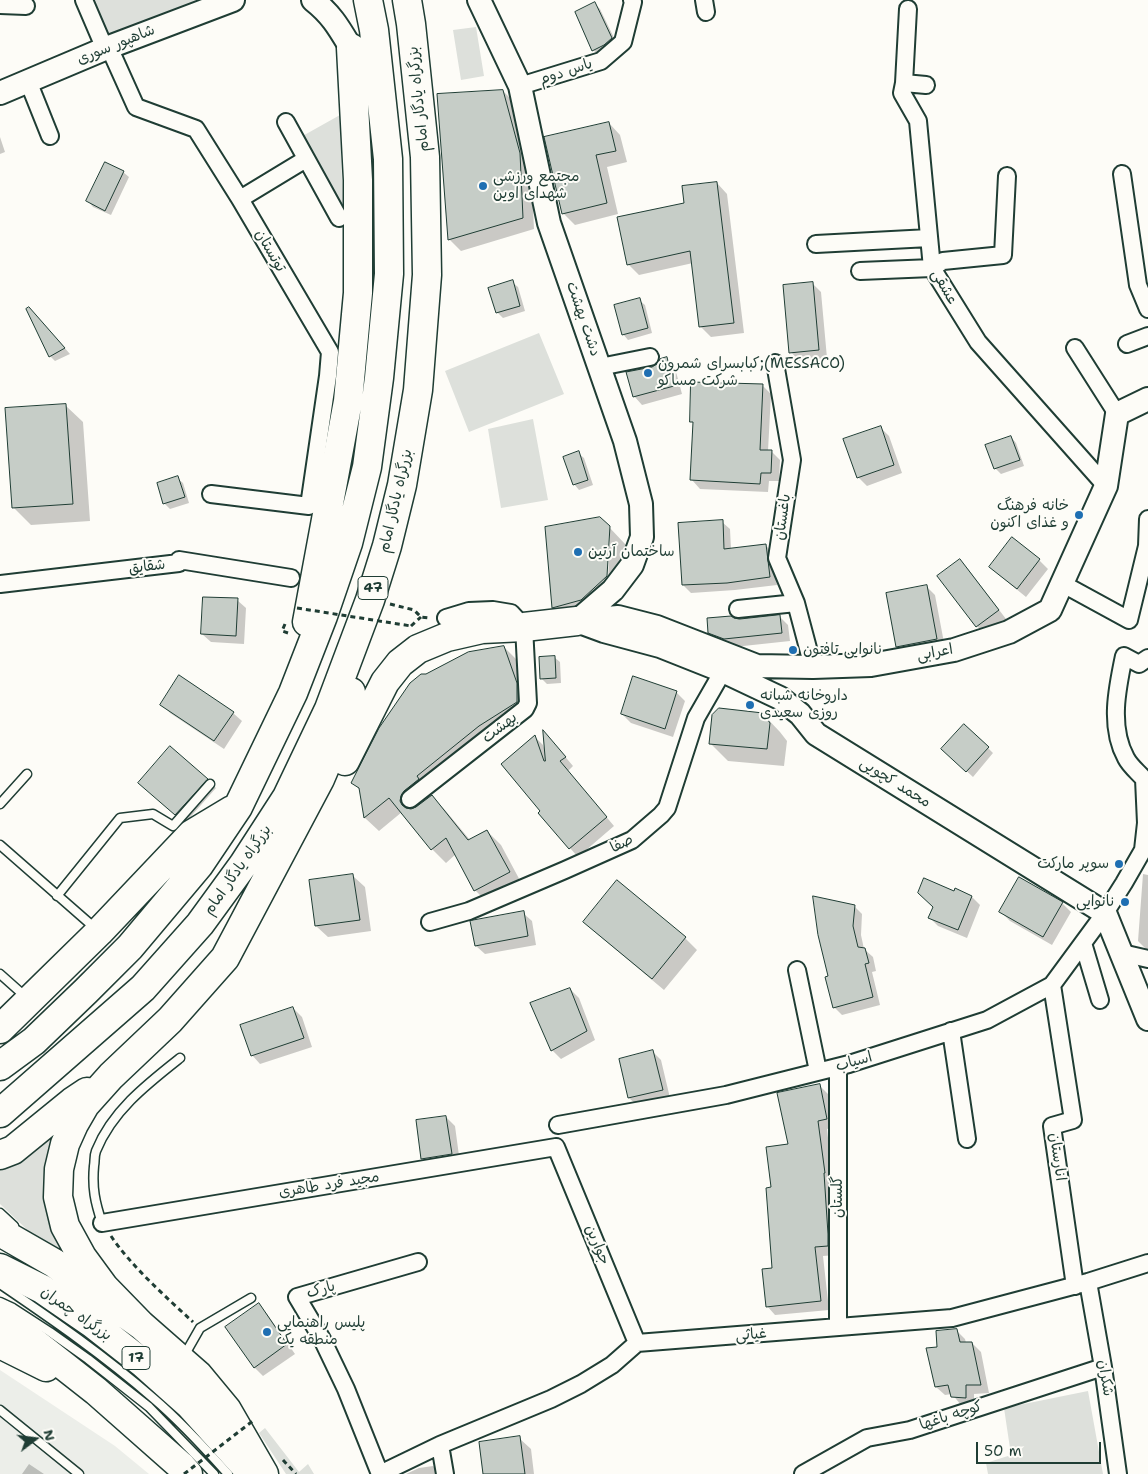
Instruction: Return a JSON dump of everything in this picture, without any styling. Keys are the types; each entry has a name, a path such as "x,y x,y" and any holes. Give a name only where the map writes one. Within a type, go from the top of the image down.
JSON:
{"highway":[{"name":"47","path":"0,1066 34,1040 130,947 199,866 238,807 293,694 323,616 348,543 366,467 380,378 389,274 388,159 374,30 368,0"},
{"name":"بزرگراه یادگار امام","path":"0,1113 143,988 200,924 243,865 287,797 329,709 370,600 387,546 402,485 418,390 427,276 425,157 408,0"},
{"path":"293,694 348,401 358,292 358,180 351,48"},
{"path":"257,896 284,884 380,691 400,663 418,649 447,637 482,629 524,627 577,621"},
{"path":"141,1325 104,1287 82,1257 65,1226 58,1198 59,1168 65,1144 85,1105 111,1076 170,1020 225,958 320,779 342,725 356,675 359,627"},
{"path":"0,1029 99,932 192,834 238,807"},
{"path":"0,1155 13,1150 72,1102 111,1076"},
{"path":"15,1233 141,1325 198,1374 226,1410 264,1474"},
{"name":"بزرگراه چمران","path":"0,1268 42,1289 93,1324 144,1364 190,1405 252,1474"},
{"path":"0,1319 12,1325 96,1391 181,1466 186,1474"},
{"path":"0,1344 96,1391"}],"street":[{"name":"توتستان","path":"84,0 136,107 196,129 240,199 330,352 309,506 211,494"},
{"name":"شاهپور سوری","path":"0,93 107,48 233,0"},
{"path":"313,0 328,12 351,48"},
{"path":"340,0 351,48"},
{"name":"دشت بهشت","path":"479,0 520,86 549,223 625,441 641,504 642,537 632,565 613,590 577,621"},
{"name":"یاس دوم","path":"520,86 600,61 623,42 632,0"},
{"path":"0,5 26,6"},
{"name":"عشقی","path":"908,9 902,93 918,121 932,268 978,342 1106,486"},
{"path":"28,81 50,136"},
{"path":"904,83 926,85"},
{"path":"286,122 340,218"},
{"path":"240,199 306,159"},
{"path":"1122,174 1138,285 1148,309"},
{"path":"860,271 932,268 943,261 1003,255 1006,176"},
{"path":"816,244 929,238"},
{"path":"1127,344 1148,336"},
{"path":"1075,348 1117,414 1148,399"},
{"path":"600,367 650,357"},
{"name":"باغستان","path":"774,363 792,460 777,558 796,603 813,667"},
{"name":"اعرابی","path":"577,621 618,617 657,628 757,666 871,665 954,650 1009,632 1050,610 1063,584 1106,486 1117,414"},
{"path":"1063,584 1129,620 1148,546 1148,519"},
{"name":"شقایق","path":"0,584 179,563 179,560 291,578"},
{"path":"738,609 796,603"},
{"path":"446,618 469,610 493,610 511,613 524,627"},
{"name":"محمد کچویی","path":"577,621 604,631 660,646 723,671 780,698 800,714 816,734 1105,913"},
{"name":"بهشت","path":"410,799 525,709 528,703 524,627"},
{"path":"1146,851 1146,778 1127,759 1117,734 1116,694 1124,656 1139,664 1148,658"},
{"name":"صفا","path":"430,922 478,908 638,836 666,808 696,718 723,671"},
{"name":"اسیاب","path":"558,1125 726,1094 838,1067 987,1020 1052,985 1105,913 1146,851"},
{"path":"1105,913 1148,1019"},
{"path":"1083,943 1100,1000"},
{"path":"1122,953 1148,959"},
{"path":"797,970 818,1071"},
{"name":"انارستان","path":"1052,985 1073,1120 1052,1126 1082,1284"},
{"path":"950,1032 967,1140"},
{"name":"گلستان","path":"838,1067 838,1327"},
{"name":"مجید فرد طاهری","path":"102,1223 556,1148"},
{"name":"جوارین","path":"556,1148 637,1343"},
{"name":"پارک","path":"380,1474 346,1389 322,1339 297,1297 418,1262"},
{"name":"غیاثی","path":"637,1343 952,1318 1082,1284 1148,1263"},
{"name":"شکران","path":"1082,1284 1103,1367 1118,1474"},
{"path":"380,1474 440,1445 551,1399 581,1384 612,1365 637,1343"},
{"name":"کوچه باغها","path":"803,1474 867,1438 910,1430 1103,1367"},
{"path":"440,1445 445,1474"}],"lane":[{"path":"0,804 27,774"},
{"path":"57,896 120,818 153,814 173,826 210,784"},
{"path":"0,845 99,932"},
{"path":"0,974 30,1000"},
{"path":"102,1223 95,1204 93,1184 95,1152 112,1119 147,1084 180,1058"},
{"path":"0,1213 15,1233"},
{"path":"0,1284 84,1343 153,1398 182,1424 228,1474"},
{"path":"182,1360 200,1328 251,1298"},
{"path":"0,1302 13,1308 50,1332 149,1407 214,1474"},
{"path":"0,1410 79,1474"}],"path":[{"path":"297,608 411,626 421,617 414,610 383,602"},
{"path":"102,1223 117,1246 158,1289"},
{"path":"186,1474 254,1420"}],"shaded area":[{"path":"90,0 203,0 107,40"},
{"path":"476,27 484,76 461,80 453,30"},
{"path":"340,115 343,214 299,138"},
{"path":"539,333 564,394 469,432 445,371"},
{"path":"533,419 548,500 501,508 488,429"},
{"path":"64,1117 75,1265 57,1258 0,1204 0,1163"},
{"path":"0,1370 115,1446 149,1474 0,1474"},
{"path":"1088,1391 1103,1474 988,1474 986,1463 1011,1455 1004,1408"},
{"path":"265,1428 299,1472 308,1464 314,1474 286,1474 259,1433"}],"building":[{"path":"595,2 612,38 604,45 592,51 575,12"},
{"name":"مجتمع ورزشی شهدای اوین","path":"503,90 520,153 523,218 448,240 437,94"},
{"path":"609,122 616,151 596,155 607,203 562,214 544,137"},
{"path":"105,162 124,171 105,211 86,201"},
{"path":"717,182 734,323 699,327 690,251 627,265 617,217 684,203 682,186"},
{"path":"513,280 520,306 496,313 488,288"},
{"path":"813,282 819,350 789,353 783,285"},
{"path":"640,298 648,328 622,335 614,305"},
{"path":"29,307 65,348 49,357 26,309"},
{"path":"667,357 674,386 633,397 626,372 652,367 660,359"},
{"path":"691,382 763,384 760,450 772,450 771,473 761,473 760,484 690,480 693,422 690,422"},
{"path":"66,404 73,504 12,508 5,408"},
{"path":"881,426 894,465 857,478 843,439"},
{"path":"1011,436 1020,460 994,469 985,445"},
{"path":"579,451 588,480 573,485 563,457"},
{"path":"178,476 185,497 163,504 157,483"},
{"name":"ساختمان آرتین","path":"600,517 610,526 607,576 581,600 552,608 545,527"},
{"path":"723,520 724,549 766,544 770,577 727,583 682,585 678,523"},
{"path":"1012,537 1040,559 1017,589 989,567"},
{"path":"960,559 999,610 976,627 937,576"},
{"path":"927,585 937,639 896,647 886,593"},
{"path":"203,597 238,598 236,636 201,634"},
{"path":"780,615 782,633 724,639 708,633 707,618 731,616 739,619"},
{"path":"504,646 517,683 517,702 479,726 417,776 419,779 404,791 400,801 406,808 411,809 432,795 468,840 487,830 510,872 474,891 446,838 431,850 389,798 364,818 359,788 351,783 379,728 410,683 421,674 426,674 468,652"},
{"path":"555,656 556,678 540,679 539,657"},
{"path":"179,675 234,712 214,741 160,705"},
{"path":"633,676 677,691 665,729 621,714"},
{"path":"719,708 763,713 770,723 767,749 709,744 712,715"},
{"path":"964,724 989,747 966,772 941,749"},
{"path":"543,730 566,757 560,761 607,817 569,849 538,813 540,811 501,764 535,735 545,761"},
{"path":"170,746 208,779 175,815 138,783"},
{"path":"353,874 360,920 315,926 309,880"},
{"path":"1019,877 1063,902 1043,937 999,912"},
{"path":"924,878 954,891 955,888 972,896 958,930 928,918 933,907 918,893"},
{"path":"617,880 686,937 652,979 583,922"},
{"path":"813,896 855,905 853,926 858,947 865,948 869,963 865,964 873,997 833,1008 825,977 828,976 818,935"},
{"path":"524,911 528,936 475,946 470,921"},
{"path":"570,988 587,1031 551,1051 530,1003"},
{"path":"293,1007 304,1038 251,1056 240,1025"},
{"path":"653,1050 663,1090 628,1098 619,1059"},
{"path":"820,1084 827,1119 818,1121 825,1173 828,1234 828,1246 815,1247 821,1301 766,1307 762,1269 772,1268 766,1188 771,1187 766,1147 788,1144 777,1093"},
{"path":"446,1116 452,1154 421,1159 416,1120"},
{"path":"259,1303 287,1344 254,1368 225,1327"},
{"path":"957,1329 960,1342 972,1342 981,1385 966,1385 966,1398 951,1397 948,1385 935,1387 926,1348 937,1347 936,1331"},
{"path":"520,1436 525,1474 483,1474 479,1442"}],"place":[{"name":"مجتمع ورزشی شهدای اوین","path":"483,186"},
{"name":"کبابسرای شمرون;(MESSACO) شرکت مساکو","path":"648,373"},
{"name":"خانه فرهنگ و غذای اکنون","path":"1079,515"},
{"name":"ساختمان آرتین","path":"578,552"},
{"name":"نانوایی تافتون","path":"793,650"},
{"name":"داروخانه شبانه روزی سعیدی","path":"750,705"},
{"name":"سوپر مارکت","path":"1119,864"},
{"name":"نانوایی","path":"1125,902"},
{"name":"پلیس راهنمایی منطقه یک","path":"267,1332"}]}
